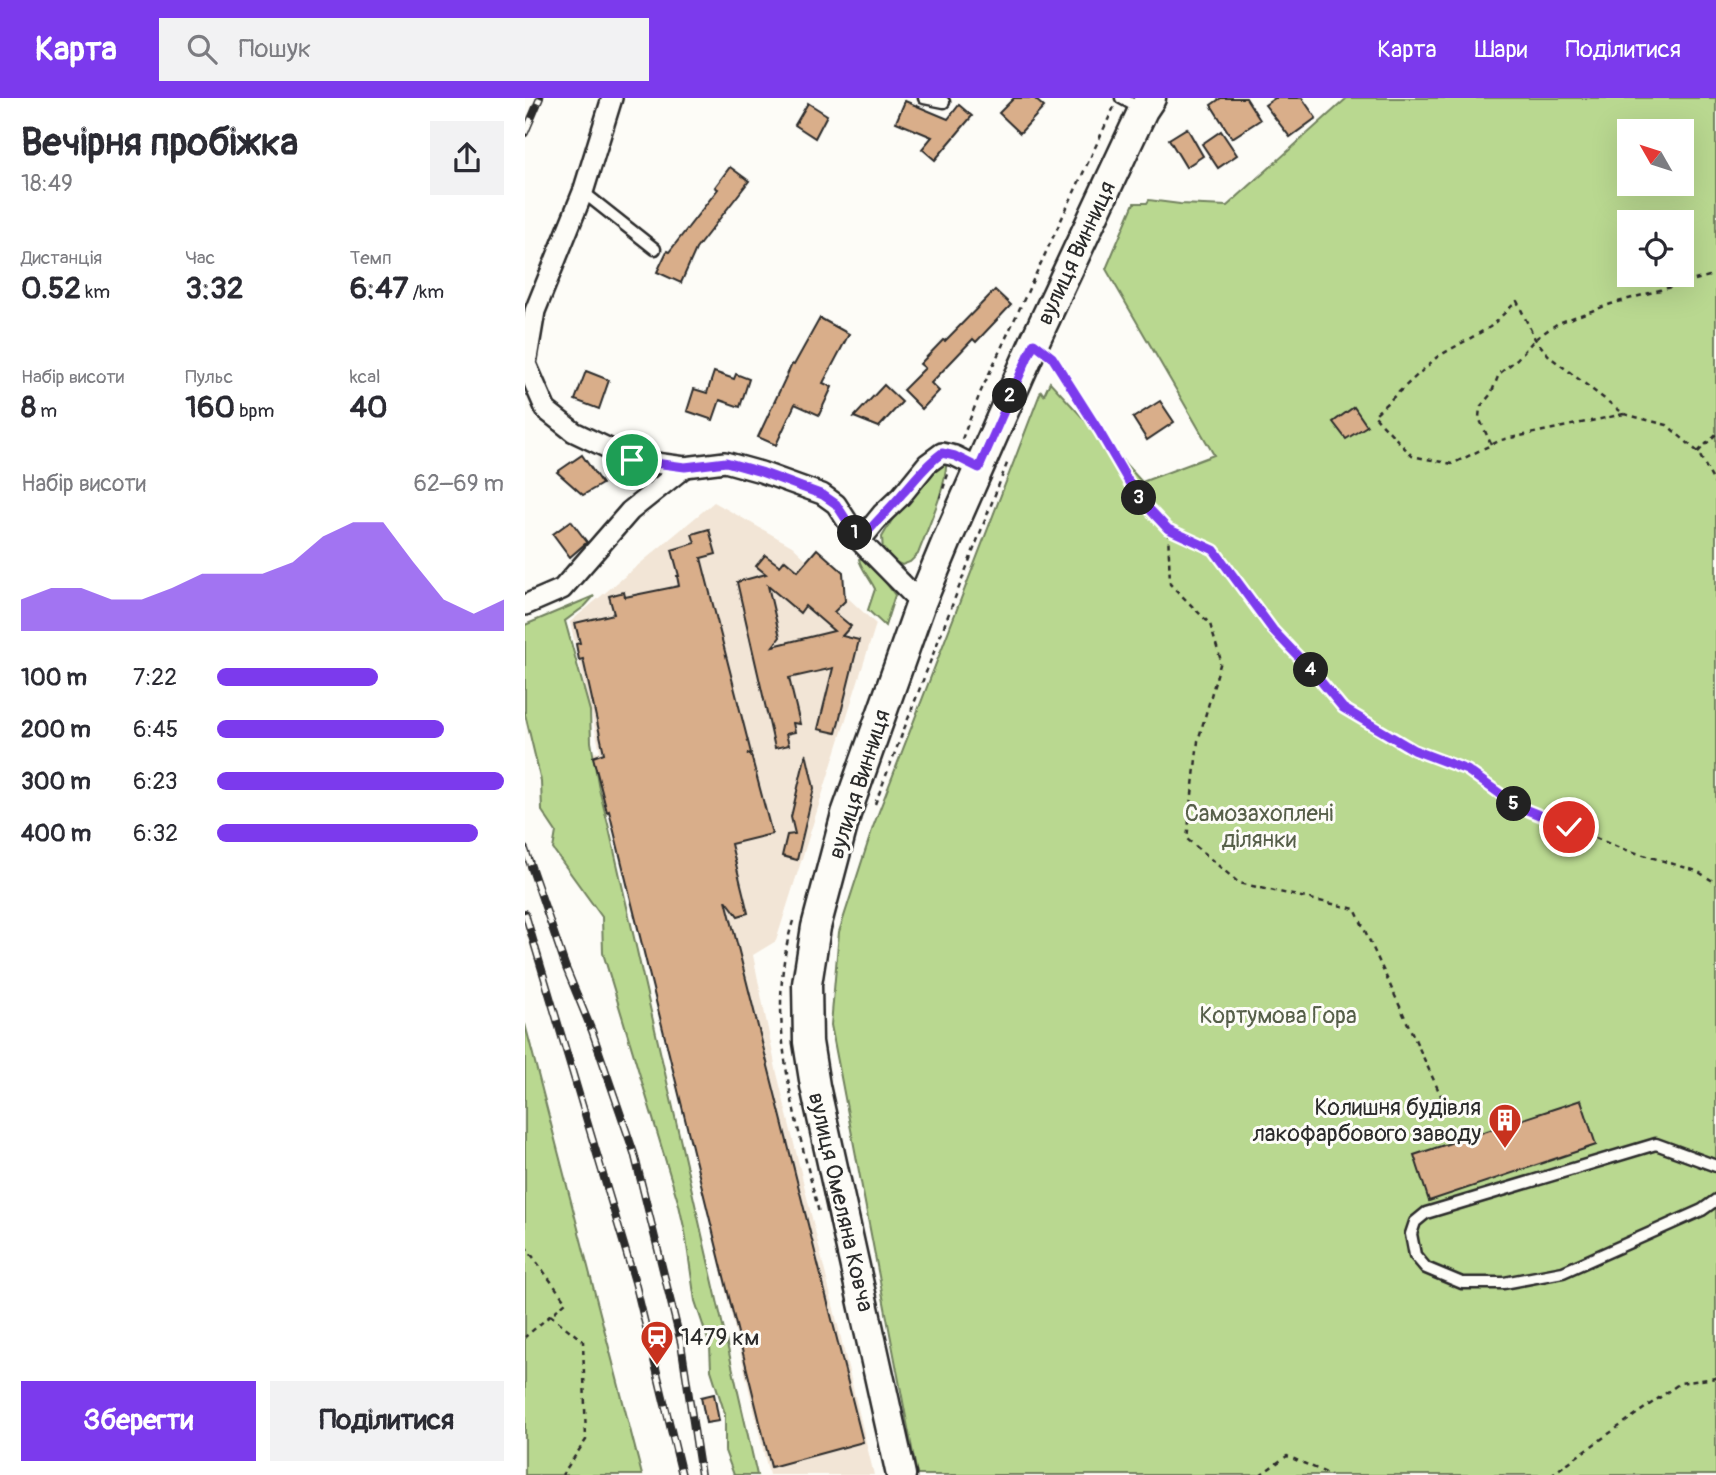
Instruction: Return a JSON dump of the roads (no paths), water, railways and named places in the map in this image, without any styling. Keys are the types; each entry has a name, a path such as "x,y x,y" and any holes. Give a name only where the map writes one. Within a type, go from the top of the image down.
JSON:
{"main road":[{"name":"вулиця Винниця","path":"816,927 846,814 921,603 967,462 1034,343 1133,101"},
{"name":"вулиця Омеляна Ковча","path":"816,927 807,984 808,1041 815,1086 901,1475"}],"street":[{"path":"611,98 583,192 535,311 526,364 546,410 574,432 632,460 685,467 726,462 823,495 836,504 857,542 921,603"},
{"path":"857,542 927,464 942,453 967,462"},
{"path":"525,605 562,589 630,511 685,467"}],"lane":[{"path":"924,98 944,102"},
{"path":"583,192 655,249"},
{"path":"1716,1166 1656,1144 1426,1213 1415,1222 1411,1234 1415,1255 1426,1268 1462,1283 1504,1283 1563,1272 1702,1210 1716,1200"}],"railway":[{"path":"525,133 540,98"},
{"path":"525,849 634,1153 681,1343 701,1475"},
{"path":"525,913 635,1282 682,1475"}],"place":[{"name":"Колишня будівля лакофарбового заводу","path":"1505,1150"},
{"name":"1479 км","path":"657,1367"}],"park label":[{"name":"Самозахоплені ділянки","path":"1259,826"},
{"name":"Кортумова Гора","path":"1278,1015"}]}
